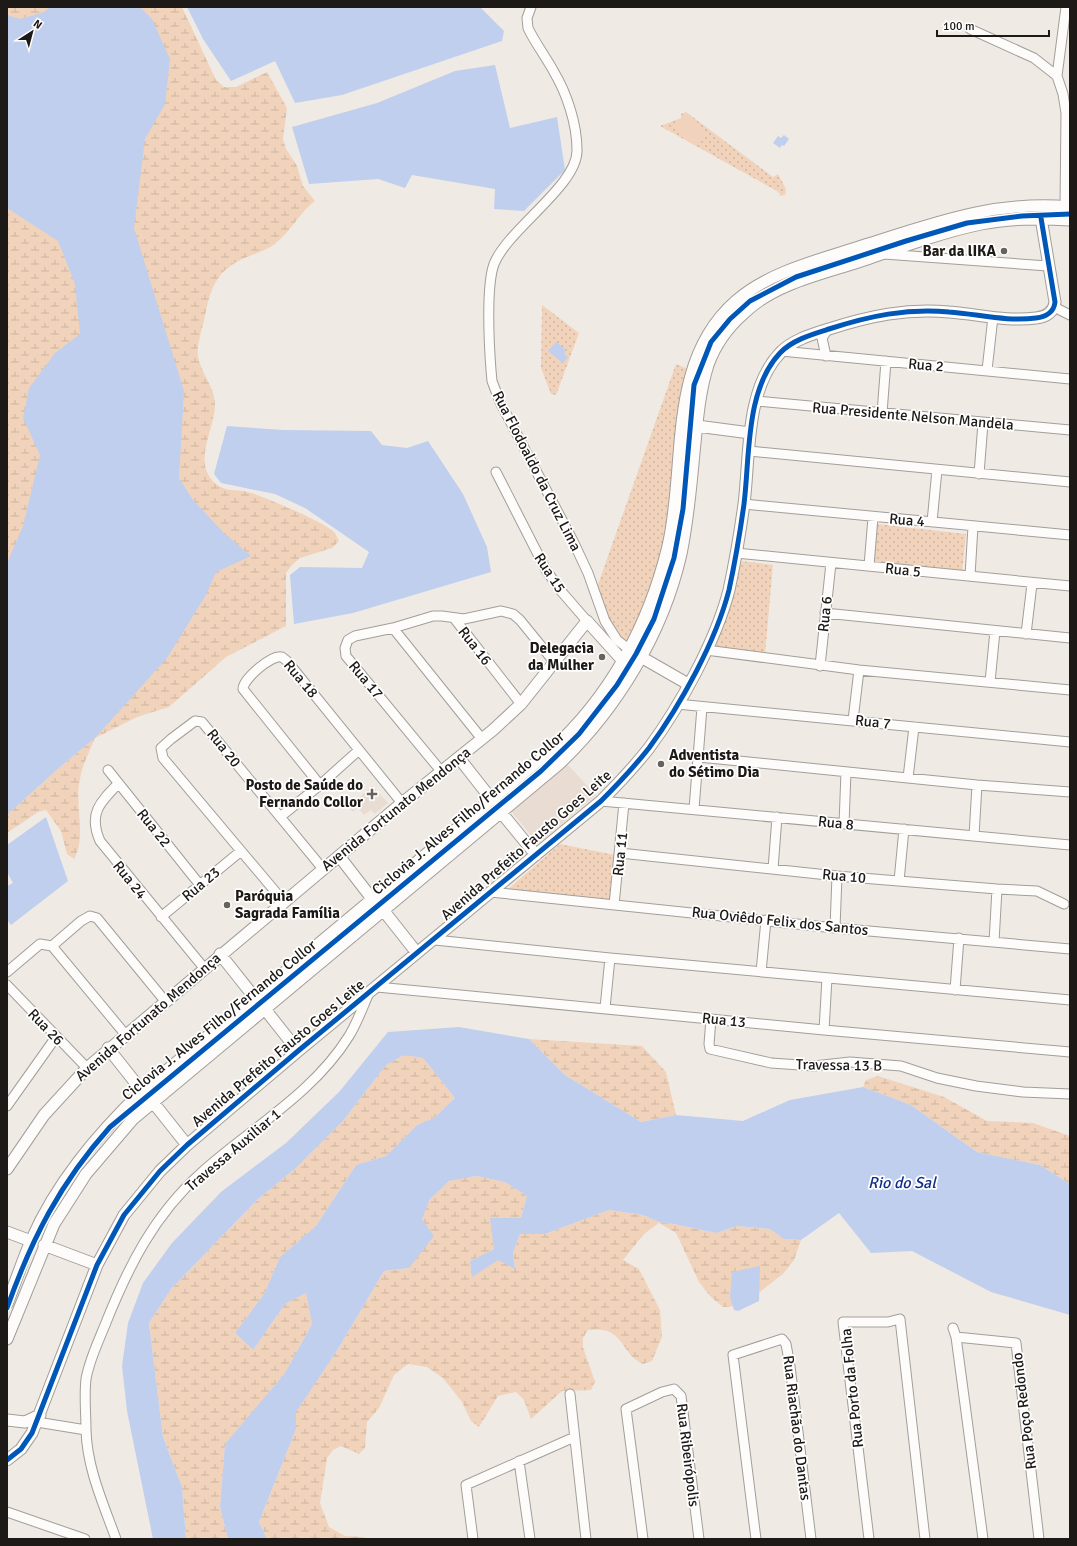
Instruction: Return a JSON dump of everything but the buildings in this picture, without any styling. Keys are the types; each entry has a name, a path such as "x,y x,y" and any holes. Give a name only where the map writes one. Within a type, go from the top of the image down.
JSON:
{"street":[{"name":"Rua Flodoaldo da Cruz Lima","path":"531,7 527,18 528,28 562,87 572,118 577,143 577,157 570,172 508,243 494,265 490,288 490,370 492,381 500,402 564,522 583,561 605,620 617,640 630,650"},
{"path":"7,1304 31,1241 50,1204 74,1168 112,1121 142,1091 373,900 565,738 601,696 630,650 649,607 668,547 677,493 686,397 696,358 705,338 717,321 736,301 763,282 780,274 950,217 1016,206 1067,206 1066,113 1064,94 1057,76 1066,7"},
{"path":"970,29 1030,56 1057,76"},
{"path":"1041,218 1055,302 1054,308 1070,314"},
{"path":"7,1339 44,1245 64,1206 86,1174 133,1119 152,1101 383,910 573,750 601,717 641,657 658,621 677,568 687,522 697,426 703,387 709,364 721,340 742,314 761,299 776,291 854,263 981,224 1041,218 1070,220"},
{"path":"849,251 854,263"},
{"path":"883,254 1048,266"},
{"name":"Avenida Prefeito Fausto Goes Leite","path":"7,1460 24,1446 38,1418 96,1265 133,1203 160,1171 187,1144 601,801 648,748 677,704 706,650 726,599 736,553 744,504 750,433 756,400 764,377 781,351 806,337 828,329 878,315 909,311 949,312 993,317 1036,318 1046,315 1054,308"},
{"path":"987,370 993,317"},
{"path":"826,356 822,338 828,329"},
{"name":"Rua 2","path":"781,351 1070,379"},
{"path":"882,413 886,361"},
{"name":"Rua Presidente Nelson Mandela","path":"756,400 983,423 1070,430"},
{"path":"979,474 983,423"},
{"path":"697,426 750,433"},
{"path":"749,451 1070,482"},
{"path":"932,522 937,470"},
{"name":"Rua 15","path":"496,472 546,570 560,591 623,662"},
{"name":"Rua 4","path":"744,504 1070,535"},
{"path":"869,566 873,517"},
{"path":"970,576 973,526"},
{"name":"Rua 5","path":"736,553 970,576 1032,584 1070,586"},
{"name":"Rua 6","path":"820,666 831,562"},
{"path":"1026,634 1032,584"},
{"path":"454,618 464,619 501,611 513,614 520,620 555,662"},
{"path":"825,613 1070,638"},
{"name":"Rua 16","path":"393,628 438,616 454,618 521,704"},
{"name":"Avenida Fortunato Mendonça","path":"7,1169 44,1115 87,1068 108,1048 402,803 482,739 521,704 587,621"},
{"path":"393,628 482,739"},
{"name":"Rua 17","path":"393,628 352,637 347,642 345,653 441,771"},
{"path":"990,682 995,631"},
{"path":"706,650 820,666 1070,690"},
{"name":"Rua 18","path":"320,785 246,694 243,687 247,679 275,657 283,657 402,803"},
{"path":"641,657 688,684"},
{"path":"853,720 859,670"},
{"name":"Rua 7","path":"677,704 1070,742"},
{"path":"694,809 702,707"},
{"name":"Rua 20","path":"241,851 162,756 162,748 197,720 202,722 323,869"},
{"path":"908,778 914,727"},
{"path":"565,738 573,750"},
{"path":"280,817 320,785 359,750"},
{"path":"699,757 977,785 1070,792"},
{"path":"458,758 492,800"},
{"name":"Rua 22","path":"108,770 200,885"},
{"path":"844,824 846,772"},
{"name":"Rua 24","path":"118,784 104,799 96,811 95,821 97,835 104,848 204,968"},
{"path":"974,836 977,785"},
{"name":"Rua 8","path":"601,801 1070,845"},
{"name":"Rua 11","path":"614,905 624,803"},
{"path":"500,811 536,854"},
{"path":"773,869 777,817"},
{"path":"899,881 904,829"},
{"path":"241,851 284,902"},
{"name":"Rua 23","path":"162,917 241,851"},
{"name":"Rua 10","path":"620,853 837,876 1037,891 1064,904"},
{"path":"339,856 373,900"},
{"path":"835,928 837,876"},
{"path":"994,942 997,889"},
{"name":"Rua Oviêdo Felix dos Santos","path":"490,892 835,928 1070,949"},
{"path":"383,910 417,953"},
{"path":"52,946 86,918 90,916 95,917 165,1001"},
{"path":"761,972 766,920"},
{"path":"955,990 960,938"},
{"path":"435,940 610,958 1070,1000"},
{"path":"7,972 40,944 52,946 125,1034"},
{"path":"220,954 255,998"},
{"path":"605,1008 610,958"},
{"path":"824,1030 827,978"},
{"name":"Rua 26","path":"7,985 87,1068"},
{"name":"Rua 13","path":"377,987 1070,1052"},
{"name":"Travessa Auxiliar 1","path":"116,1539 94,1477 88,1454 85,1386 87,1374 123,1280 140,1248 163,1216 200,1174 288,1104 331,1060 353,1029 368,995"},
{"path":"264,1008 298,1051"},
{"name":"Travessa 13 B","path":"712,1019 709,1044 710,1049 759,1061 814,1066 850,1062 900,1066 937,1078 976,1086 1023,1092 1070,1094"},
{"path":"7,1106 56,1037"},
{"path":"108,1048 142,1091"},
{"path":"152,1101 187,1144"},
{"path":"7,1232 31,1241"},
{"path":"44,1245 96,1265"},
{"name":"Rua Porto da Folha","path":"869,1539 843,1322 888,1322 900,1319 925,1539"},
{"name":"Rua Poço Redondo","path":"983,1539 954,1332 1016,1343 1039,1539"},
{"name":"Rua Riachão do Dantas","path":"756,1539 733,1355 782,1339 786,1344 790,1366 811,1539"},
{"name":"Rua Ribeirópolis","path":"643,1539 626,1409 662,1392 674,1389 681,1396 699,1539"},
{"path":"570,1394 586,1539"},
{"path":"7,1420 25,1422 38,1418 86,1430"},
{"path":"473,1539 466,1486 570,1439 575,1440"},
{"path":"519,1461 530,1539"},
{"path":"7,1512 85,1539"}],"shaded area":[{"path":"567,764 596,795 538,844 511,811"},
{"name":"Posto de Saúde do Fernando Collor","path":"372,786 388,803 375,814 371,810 364,815 358,808 353,812 349,807"}],"green space":[{"path":"7,7 182,7 216,80 224,87 236,87 267,72 287,108 283,139 286,149 297,166 303,186 315,201 273,245 236,262 228,268 216,282 212,291 198,348 200,363 215,400 215,407 206,448 205,467 209,476 220,487 248,492 293,510 329,528 335,533 339,541 332,548 300,558 286,573 286,626 226,657 169,707 137,717 95,738 8,560 7,563"},
{"path":"686,112 773,177 778,174 786,189 785,195 779,196 780,194 777,191 660,126 681,118 681,114"},
{"path":"684,115 707,132 697,146 674,128"},
{"path":"542,305 579,333 556,395 551,394 541,368"},
{"path":"676,364 688,369 665,546 643,611 626,644 620,651 604,617 596,590"},
{"path":"877,524 966,534 962,573 873,562"},
{"path":"742,561 773,565 765,654 716,646"},
{"path":"95,738 84,763 80,779 78,799 80,841 74,859 67,854 61,831 46,810 38,812 7,833 7,815 60,767"},
{"path":"560,844 615,855 612,901 507,890"},
{"path":"529,1039 642,1046 666,1072 676,1115 641,1122 565,1075"},
{"path":"404,1055 423,1058 455,1098 434,1118 417,1125 386,1156 356,1165 316,1226 280,1257 264,1294 235,1333 253,1350 285,1304 306,1293 312,1324 285,1373 225,1445 220,1507 228,1539 186,1539 182,1487 163,1437 149,1323 171,1289 257,1200 296,1168 343,1121 386,1065"},
{"path":"878,1076 944,1097 987,1121 1033,1123 1070,1136 1070,1184 1040,1165 977,1152 911,1105 863,1087 866,1080"},
{"path":"476,1176 505,1182 527,1196 521,1218 494,1249 470,1261 498,1259 515,1268 513,1253 520,1234 545,1234 609,1210 643,1215 659,1222 716,1233 737,1226 770,1229 784,1239 801,1240 794,1260 784,1273 746,1303 740,1306 723,1307 710,1296 699,1282 676,1233 659,1223 644,1234 623,1260 639,1269 660,1310 662,1337 652,1361 643,1364 635,1359 620,1341 609,1332 588,1330 583,1338 583,1347 595,1382 591,1390 562,1391 531,1419 524,1400 516,1392 498,1396 479,1427 471,1421 462,1402 443,1378 427,1367 408,1364 394,1375 379,1408 367,1422 365,1448 359,1454 341,1446 333,1450 327,1458 320,1503 329,1527 345,1536 364,1537 368,1539 267,1539 259,1522 296,1429 295,1412 338,1349 384,1271 409,1268 417,1232 425,1209 431,1198 448,1182"}],"water":[{"path":"50,7 140,7 152,19 170,59 165,104 145,139 134,228 184,391 179,478 193,500 224,533 251,556 216,572 206,595 167,658 95,738 60,767 7,815 7,563 23,526 40,455 23,418 29,388 55,353 80,334 75,284 58,241 7,208 7,15 20,19 44,12"},
{"path":"187,7 480,7 504,31 502,41 342,95 295,103 275,61 231,81 203,39"},
{"path":"495,65 510,128 557,117 565,170 524,211 494,209 495,189 412,175 405,188 378,179 309,184 292,127 377,103 455,71"},
{"path":"784,135 789,139 784,146 782,145 780,148 773,143 778,136 781,138"},
{"path":"556,342 566,350 564,354 568,357 563,363 548,351"},
{"path":"227,426 284,430 371,431 382,445 407,448 428,441 463,494 487,547 491,572 353,613 294,624 290,575 300,567 362,568 369,552 305,508 275,494 221,483 214,474"},
{"path":"46,817 68,881 11,925 7,920 7,886 13,883 7,872 7,845"},
{"name":"Rio do Sal","path":"459,1027 529,1039 565,1075 641,1122 676,1115 743,1121 790,1100 863,1087 911,1105 977,1152 1040,1165 1070,1184 1070,1315 991,1292 912,1251 871,1253 839,1213 801,1240 784,1239 770,1229 737,1226 716,1233 659,1222 643,1215 609,1210 545,1234 520,1234 513,1253 515,1269 498,1260 472,1277 470,1261 494,1249 490,1218 521,1218 527,1196 505,1182 476,1176 449,1181 430,1199 422,1219 434,1236 409,1268 384,1271 338,1349 296,1412 296,1429 259,1522 267,1539 228,1539 220,1507 225,1444 285,1373 312,1324 306,1293 285,1304 253,1350 235,1333 264,1294 280,1257 316,1226 356,1165 386,1156 417,1125 434,1118 455,1098 423,1058 404,1055 386,1065 343,1121 296,1168 257,1200 171,1289 149,1323 163,1437 182,1487 186,1539 153,1539 127,1411 122,1366 128,1323 143,1283 172,1243 221,1192 286,1143 339,1092 388,1032"},
{"path":"760,1266 759,1301 738,1311 734,1310 730,1297 732,1272"}],"cycle path":[{"name":"Ciclovia J. Alves Filho/Fernando Collor","path":"7,1308 37,1235 49,1212 76,1169 110,1127 541,771 579,734 617,685 636,654 654,619 674,558 683,509 694,385 711,342 730,319 750,301 796,277 906,241 967,223 1022,216 1070,214"},
{"path":"7,1460 21,1449 32,1433 97,1265 124,1215 160,1171 187,1145 298,1051 601,801 638,762 661,731 685,693 696,672 723,610 729,590 741,526 751,425 755,405 760,386 769,368 780,353 790,344 810,335 844,324 888,314 933,311 1014,319 1036,318 1046,315 1053,309 1055,302 1041,218"}],"place":[{"name":"Bar da lIKA","path":"1004,251"},
{"name":"Delegacia da Mulher","path":"602,657"},
{"name":"Adventista do Sétimo Dia","path":"661,764"},
{"name":"Posto de Saúde do Fernando Collor","path":"372,794"},
{"name":"Paróquia Sagrada Família","path":"227,905"}]}
